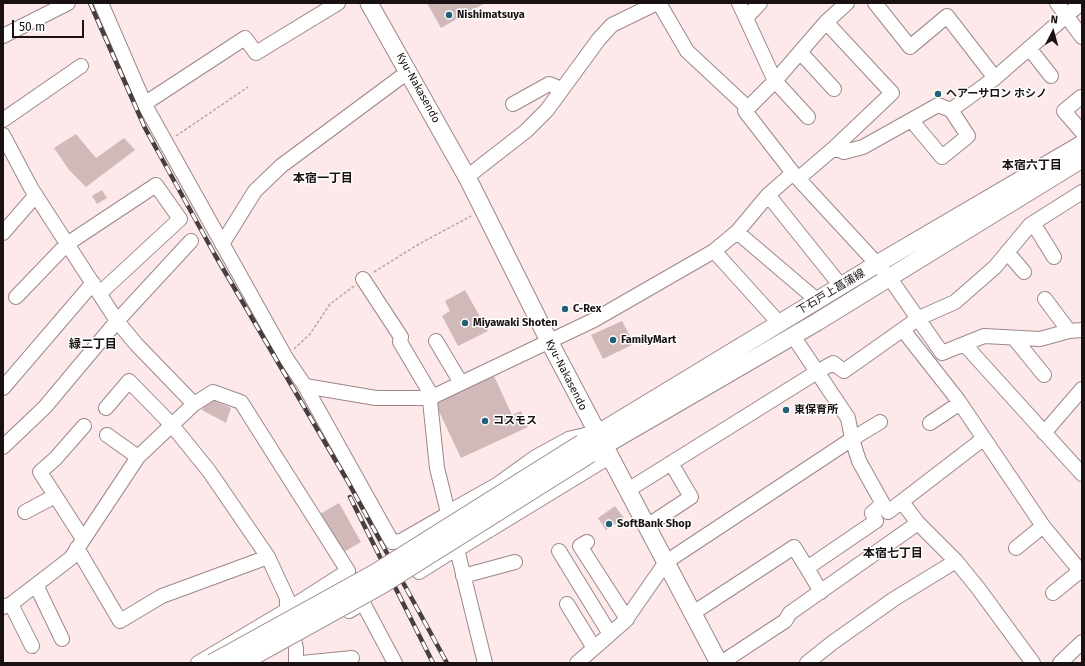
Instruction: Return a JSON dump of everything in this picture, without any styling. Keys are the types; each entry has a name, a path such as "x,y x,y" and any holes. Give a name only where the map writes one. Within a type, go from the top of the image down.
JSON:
{"main road":[{"name":"Kyu-Nakasendo","path":"369,3 467,177 549,341 596,446 628,490 720,663"},
{"name":"下石戸上菖蒲線","path":"596,446 818,300 1082,144"},
{"name":"下石戸上菖蒲線","path":"596,446 793,336 1082,160"},
{"path":"448,514 498,486 543,454 570,440 596,446"},
{"path":"457,548 596,446"},
{"path":"212,663 375,573 596,446"},
{"path":"241,663 380,586 596,446"}],"street":[{"path":"3,36 68,3"},
{"path":"101,3 144,104 286,358 305,386 392,542 401,541 448,514"},
{"path":"144,104 245,38 256,53 338,3"},
{"path":"467,177 526,131 547,110 612,25 658,3 687,51 748,108"},
{"path":"739,3 775,81 808,117"},
{"path":"746,18 760,3"},
{"path":"847,3 826,22 775,81 745,111 796,175 889,277 919,318 942,354 984,336 1040,339 1076,331"},
{"path":"875,3 910,46 947,16 995,78"},
{"path":"1056,3 1082,37"},
{"path":"951,110 995,78 1081,3"},
{"path":"305,386 376,398 430,398 594,320 714,251 737,232 768,194 834,148 892,93 826,22"},
{"path":"1029,48 1051,76"},
{"path":"800,52 834,88"},
{"path":"3,120 82,66"},
{"path":"222,244 256,191 281,166 408,71"},
{"path":"513,104 549,84 561,90"},
{"path":"1081,97 1064,111 1082,132"},
{"path":"834,148 844,152 863,147 912,121 938,105 951,110 968,136 942,157 912,121"},
{"path":"3,135 36,195 117,321 136,344 194,404"},
{"path":"3,388 96,288 180,219 156,185 67,244 16,297"},
{"path":"628,490 817,372 833,363 844,371 919,318 955,302 995,267 1033,223 1082,192"},
{"path":"768,194 841,286"},
{"path":"3,232 36,195"},
{"path":"1033,223 1054,256"},
{"path":"737,232 818,300"},
{"path":"3,447 45,407 117,321 191,241"},
{"path":"714,251 780,324"},
{"path":"1007,252 1024,272"},
{"path":"363,279 401,337 400,342 408,352 429,391 437,468 485,663"},
{"path":"1045,299 1076,331"},
{"path":"903,330 960,403 1043,526 1081,572 1053,593"},
{"path":"793,336 848,418 852,439 859,462 888,512 984,439"},
{"path":"1014,338 1044,375"},
{"path":"436,341 461,382"},
{"path":"965,345 1082,474"},
{"path":"106,408 129,381 171,424 209,471 268,557 287,598 287,610 295,640 296,663"},
{"path":"1044,433 1082,389"},
{"path":"32,646 7,605 71,558 138,457 171,424 194,404 214,392 241,402 348,571 287,610 198,663"},
{"path":"930,423 960,403"},
{"path":"567,604 587,657 627,619 666,562 880,422"},
{"path":"84,426 56,459 40,472 55,496 120,621 162,596 268,557"},
{"path":"107,435 138,457"},
{"path":"647,526 691,497 671,463"},
{"path":"25,512 55,496"},
{"path":"902,502 918,523 956,561 978,588 1033,663"},
{"path":"807,568 876,520 872,513 883,504"},
{"path":"720,663 785,621 790,613 918,523"},
{"path":"1016,548 1043,526"},
{"path":"401,541 419,572 457,548"},
{"path":"587,542 580,546 627,619"},
{"path":"694,613 794,547 821,592"},
{"path":"559,551 610,634"},
{"path":"807,663 832,643 894,599 956,561"},
{"path":"464,576 515,562"},
{"path":"36,585 62,640"},
{"path":"255,663 363,603 395,663"},
{"path":"1060,663 1082,642"},
{"path":"302,663 352,658"}],"path":[{"path":"166,143 248,87"},
{"path":"286,358 310,334 330,304 363,279 419,244 483,210"}],"building":[{"name":"Nishimatsuya","path":"427,3 485,3 441,28"},
{"path":"76,134 96,158 124,138 135,150 86,187 69,170 54,148"},
{"path":"102,190 107,198 97,204 92,196"},
{"name":"Miyawaki Shoten","path":"465,290 488,331 458,346 442,316 450,311 445,301"},
{"name":"FamilyMart","path":"622,321 634,344 603,359 591,335"},
{"name":"コスモス","path":"494,376 512,415 521,411 528,427 461,458 435,403"},
{"path":"208,398 231,408 226,423 202,410"},
{"path":"339,503 361,542 342,553 320,514"},
{"name":"SoftBank Shop","path":"615,506 624,518 606,530 598,518"}],"railway":[{"path":"90,3 145,128 215,255 347,480 447,663"},
{"path":"350,497 433,663"}],"place":[{"name":"Nishimatsuya","path":"449,15"},
{"name":"ヘアーサロン ホシノ","path":"938,94"},
{"name":"C-Rex","path":"565,309"},
{"name":"Miyawaki Shoten","path":"465,323"},
{"name":"FamilyMart","path":"613,340"},
{"name":"東保育所","path":"786,410"},
{"name":"コスモス","path":"485,421"},
{"name":"SoftBank Shop","path":"609,524"}],"district":[{"name":"本宿六丁目","path":"1032,166"},
{"name":"本宿一丁目","path":"323,179"},
{"name":"緑二丁目","path":"93,345"},
{"name":"本宿七丁目","path":"893,554"}]}
